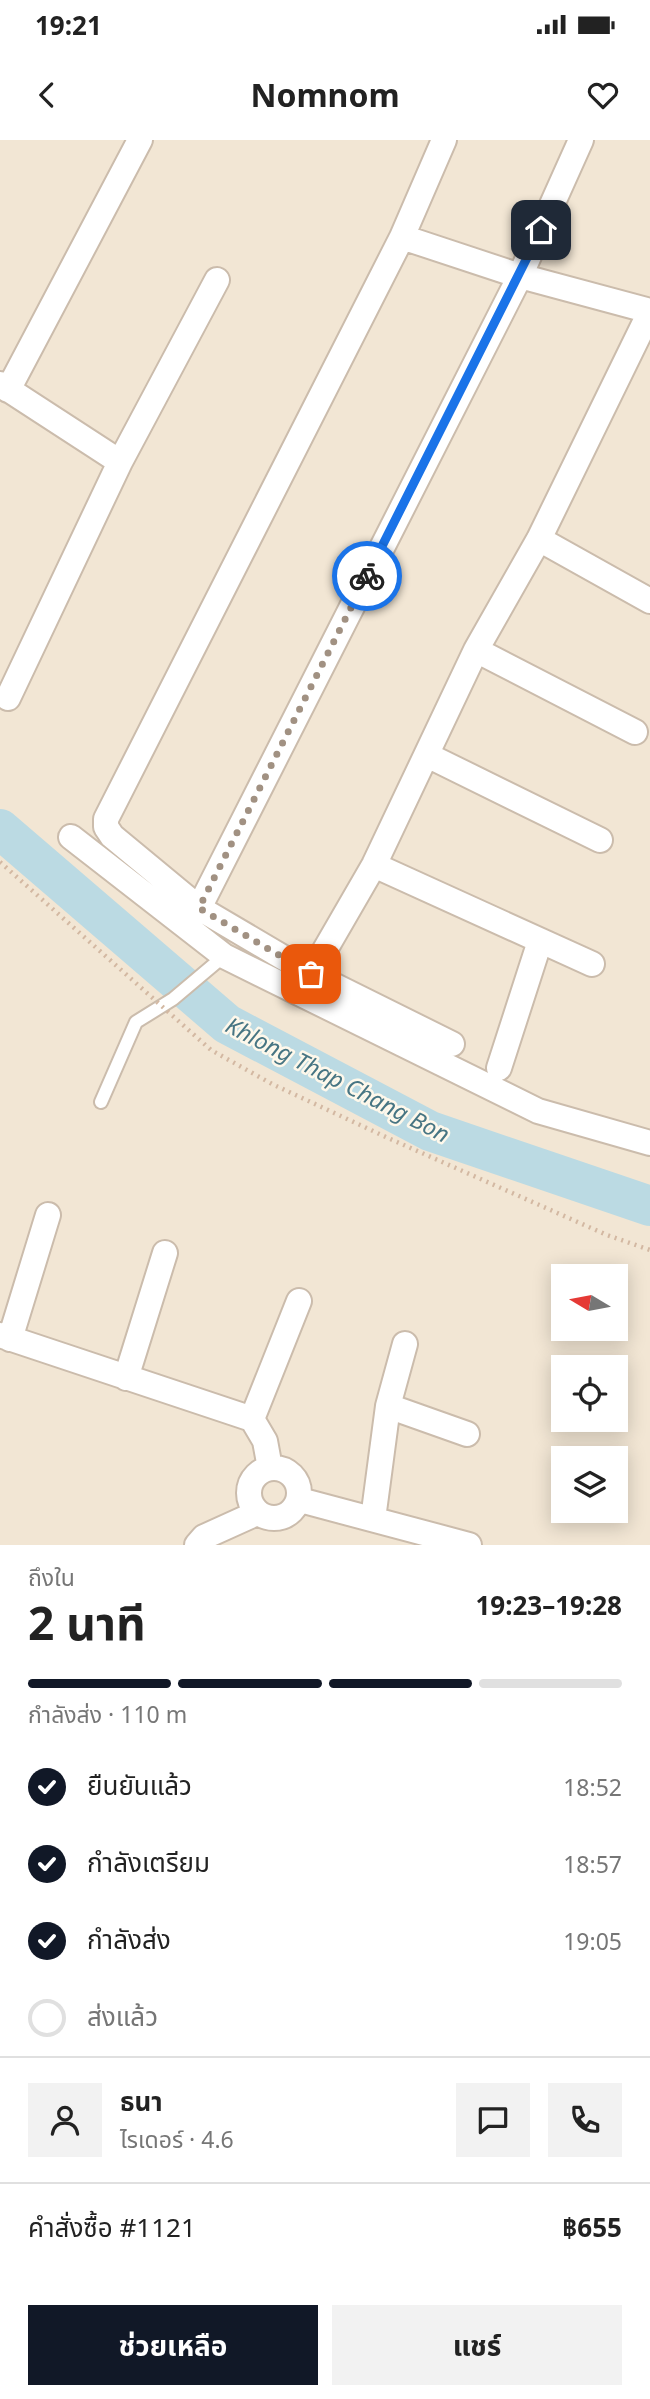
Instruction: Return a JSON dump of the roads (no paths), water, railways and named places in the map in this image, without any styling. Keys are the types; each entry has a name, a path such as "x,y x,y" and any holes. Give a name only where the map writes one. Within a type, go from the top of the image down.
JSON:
{"street":[{"path":"120,462 4,387 140,140"},
{"path":"444,140 402,237 106,819 106,827 112,836 199,908 311,974 452,1044"},
{"path":"199,908 520,276 581,140"},
{"path":"311,974 374,864 477,650 539,539 650,312 520,276 402,237"},
{"path":"9,698 120,462 217,280"},
{"path":"539,539 650,601"},
{"path":"477,650 635,732"},
{"path":"427,755 600,840"},
{"path":"71,837 217,963 538,1111 650,1143"},
{"path":"374,864 592,964"},
{"path":"499,1068 540,941"},
{"path":"48,1216 5,1337 252,1419 265,1441 270,1468"},
{"path":"126,1378 165,1253"},
{"path":"252,1419 299,1301"},
{"path":"373,1519 388,1406 405,1344"},
{"path":"388,1406 467,1434"},
{"path":"270,1468 282,1468 294,1476 300,1500 290,1514 282,1519 268,1519 257,1513 250,1501 250,1486 256,1476 270,1468"},
{"path":"300,1500 469,1545"},
{"path":"197,1545 204,1538 257,1513"}],"lane":[{"path":"101,1102 136,1022 173,999 217,963"}],"waterway":[{"name":"Khlong Thap Chang Bon","path":"0,829 227,1024 430,1131 650,1206"}]}
